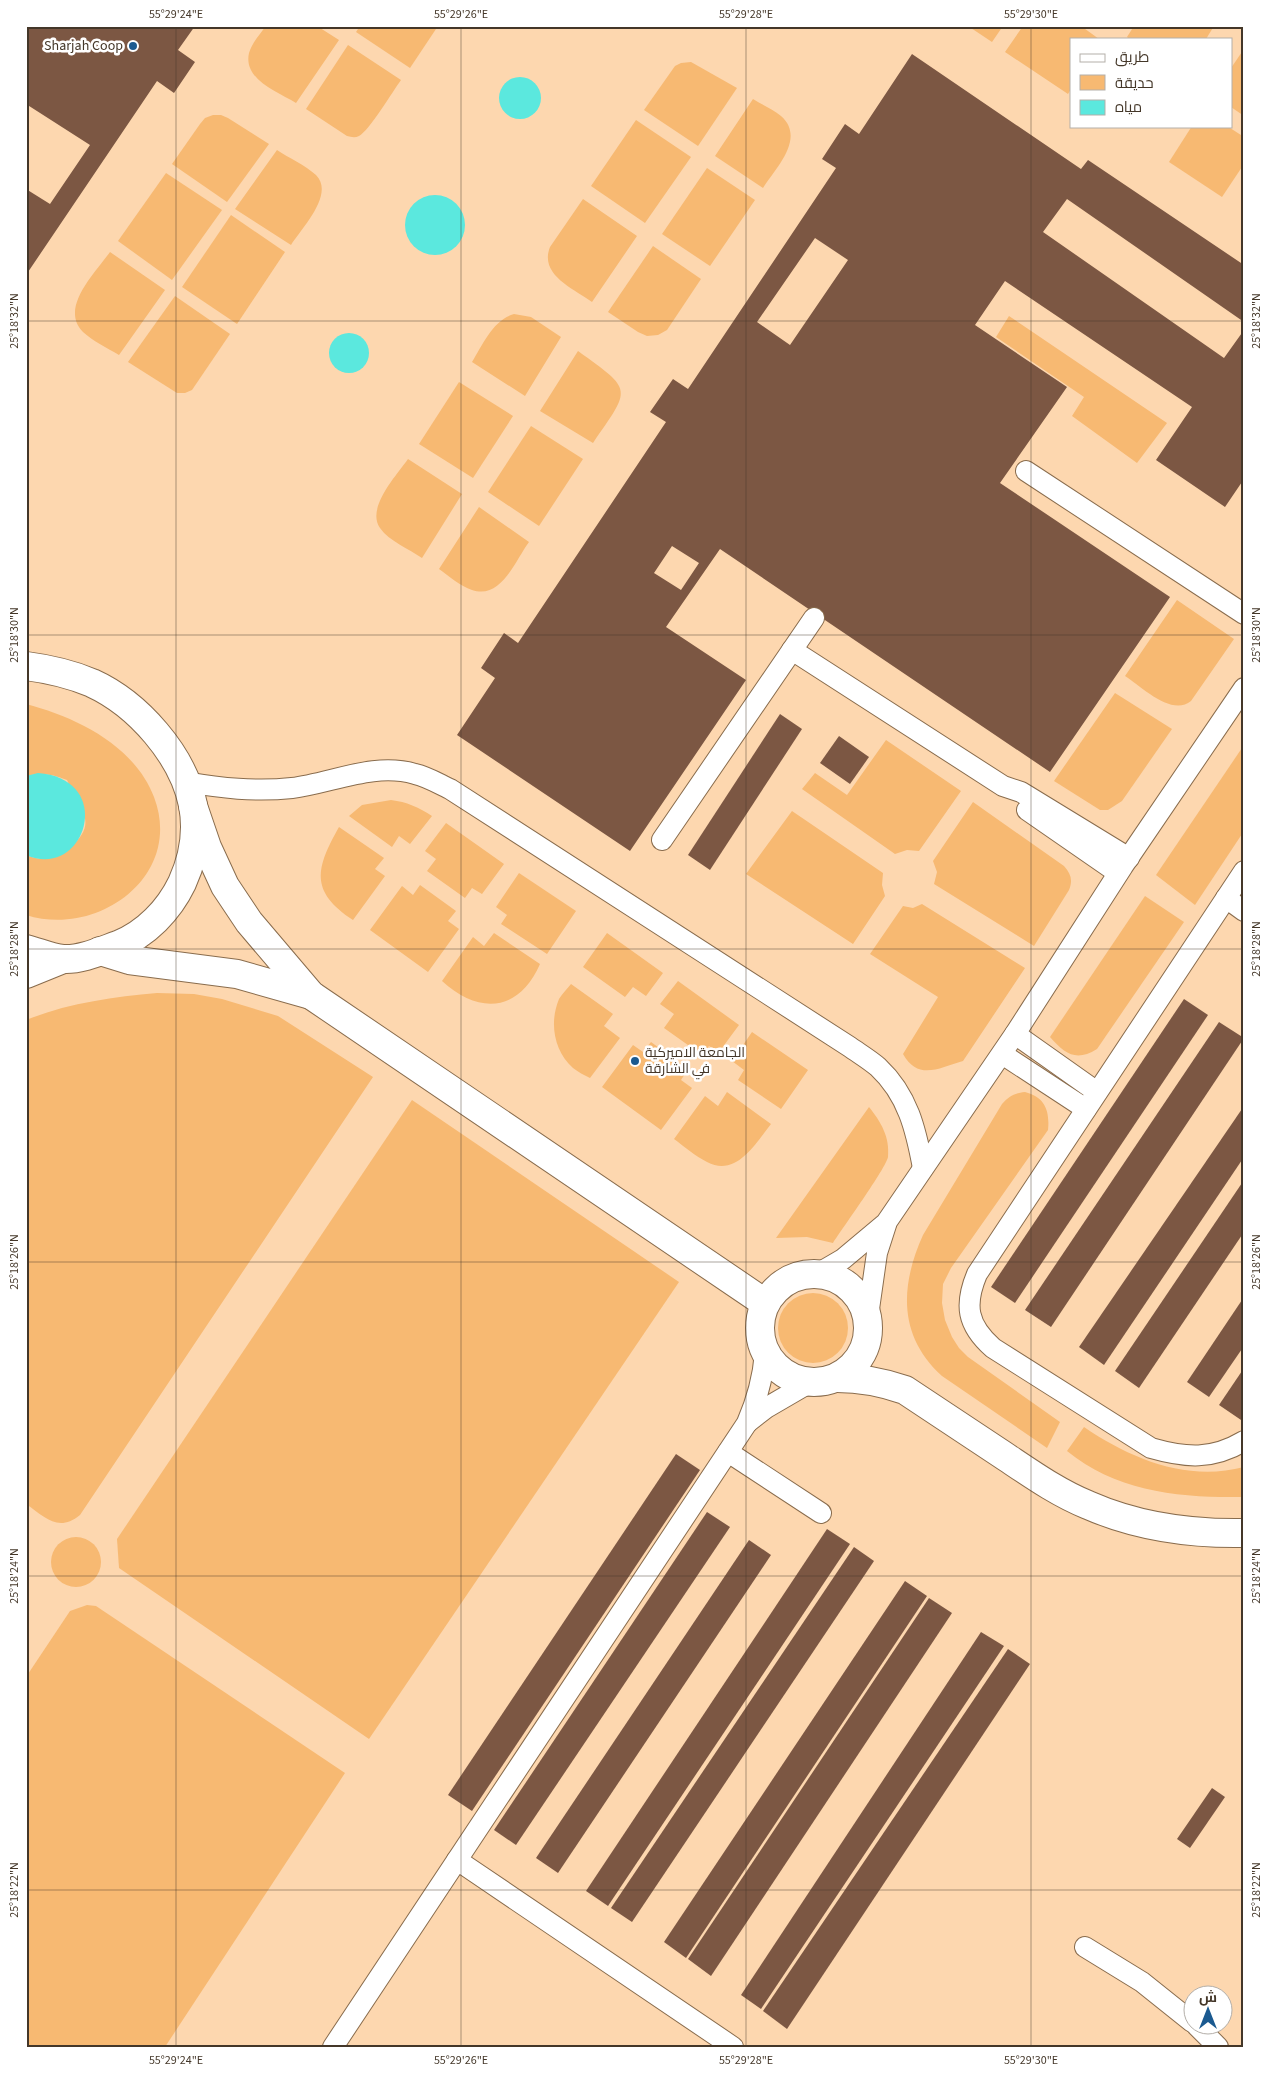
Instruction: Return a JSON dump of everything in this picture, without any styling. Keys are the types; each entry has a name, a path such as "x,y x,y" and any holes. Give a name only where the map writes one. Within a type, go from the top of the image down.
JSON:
{"street":[{"path":"26,666 69,675 93,684 123,701 148,724 170,752 189,794 207,847 225,886 249,922 311,995 765,1303"},
{"path":"26,974 63,959 83,956 129,940 155,922 176,897 189,868 195,837 189,794"},
{"path":"26,949 63,959"},
{"path":"100,951 129,960 237,974 311,995"},
{"path":"869,1325 866,1348 859,1360 837,1378 824,1382 809,1383 792,1378 776,1368 765,1353 760,1337 760,1321 765,1303 774,1292 786,1282 802,1276 819,1273 844,1283 855,1292 869,1325 880,1353 905,1390"},
{"path":"837,1378 883,1382 905,1390 1039,1479 1088,1505 1126,1519 1166,1528 1207,1534 1244,1533"}],"lane":[{"path":"1026,471 1244,614"},
{"path":"662,840 814,618"},
{"path":"792,650 1003,786 1023,808 1124,866"},
{"path":"819,1273 843,1259 886,1223 1002,1054 1124,866 1244,688"},
{"path":"189,794 232,789 293,788 379,770 397,770 415,774 450,789 850,1047 878,1067 896,1088 910,1113 923,1168"},
{"path":"1244,870 977,1274 970,1289 968,1306 972,1322 980,1337 993,1348 1151,1448 1177,1456 1204,1456 1230,1449 1244,1441"},
{"path":"1226,898 1244,911"},
{"path":"1015,1034 1097,1092"},
{"path":"1002,1054 1086,1110"},
{"path":"869,1325 877,1254 886,1223"},
{"path":"333,2047 747,1423 759,1393 763,1377 765,1353"},
{"path":"747,1423 766,1408 809,1383"},
{"path":"728,1452 821,1513"},
{"path":"457,1860 733,2047"},
{"path":"1085,1947 1142,1982 1182,2014"},
{"path":"1207,2036 1218,2047"}],"shaded area":[{"name":"الجامعة الاميركية في الشارقة","path":"26,26 1244,26 1244,2047 26,2047"}],"green space":[{"path":"266,26 317,26 339,40 296,103 264,84 251,71 249,53 254,42"},
{"path":"360,26 438,26 410,68 356,32"},
{"path":"968,26 1003,26 992,42"},
{"path":"1023,26 1081,26 1098,38 1070,38 1070,91 1068,94 1005,52"},
{"path":"1134,26 1214,26 1207,38 1127,37"},
{"path":"348,45 401,80 369,127 359,136 354,137 347,136 306,109"},
{"path":"1244,49 1244,116 1232,108 1232,67"},
{"path":"691,62 737,88 698,146 644,110 675,66"},
{"path":"753,99 781,116 788,125 791,134 786,153 763,188 715,156"},
{"path":"221,115 228,118 269,144 227,202 172,164 205,118"},
{"path":"636,120 691,157 645,223 591,186"},
{"path":"1191,128 1230,128 1244,137 1244,164 1222,197 1169,162"},
{"path":"277,150 312,171 321,183 322,192 315,211 291,245 235,209"},
{"path":"707,168 755,200 710,266 662,234"},
{"path":"166,173 222,210 172,280 118,241"},
{"path":"583,199 637,236 592,302 567,286 553,273 548,257 550,247"},
{"path":"231,215 285,252 237,324 182,287"},
{"path":"653,246 701,279 667,330 658,335 647,336 608,312"},
{"path":"110,252 165,290 119,355 83,332 77,323 75,312 82,291"},
{"path":"175,296 230,334 192,390 185,393 177,393 128,362"},
{"path":"514,314 531,317 561,337 525,396 472,362 494,327"},
{"path":"1009,316 1167,423 1137,463 1072,416 1084,397 996,337"},
{"path":"578,351 609,375 617,383 621,391 620,400 615,411 593,443 540,411"},
{"path":"459,382 513,416 473,478 419,444"},
{"path":"531,426 583,459 539,526 488,492"},
{"path":"408,459 462,494 422,558 384,533 377,520 377,511 384,492"},
{"path":"479,507 529,542 506,577 491,589 482,592 463,586 439,569"},
{"path":"1177,600 1234,639 1191,701 1183,705 1166,703 1157,699 1125,676"},
{"path":"1115,693 1172,729 1122,801 1108,810 1100,810 1054,781"},
{"path":"26,704 83,725 118,748 133,762 145,779 154,797 160,826 157,852 146,875 128,894 106,909 81,917 53,920 26,915 26,855 43,859 62,853 79,838 83,832 85,819 67,780 47,774 26,776"},
{"path":"886,740 961,791 919,851 907,850 895,854 802,789 815,773 847,795"},
{"path":"1244,745 1244,831 1195,905 1156,875"},
{"path":"391,800 412,805 432,816 410,844 399,836 392,847 349,816 362,805"},
{"path":"973,802 1064,866 1070,874 1071,883 1069,890 1034,946 934,884 937,872 933,861"},
{"path":"792,811 883,873 882,885 885,896 853,944 746,874"},
{"path":"446,823 504,864 482,894 472,888 465,898 427,871 436,859 425,851"},
{"path":"339,827 384,858 375,869 385,876 353,920 329,899 323,889 321,878 325,855"},
{"path":"519,873 576,911 547,954 501,924 507,915 496,907"},
{"path":"420,885 456,911 448,921 459,929 428,972 370,930 402,886 413,895"},
{"path":"1145,896 1184,922 1097,1049 1083,1055 1066,1052 1050,1037"},
{"path":"922,904 1025,968 963,1061 930,1070 922,1070 915,1067 903,1054 938,997 870,954 903,906 913,908"},
{"path":"494,933 540,964 531,980 521,992 510,999 497,1003 484,1003 456,992 442,981 473,937 484,946"},
{"path":"607,933 663,973 646,996 633,987 625,997 583,967"},
{"path":"678,981 739,1025 719,1052 709,1046 702,1055 664,1028 674,1014 660,1004"},
{"path":"571,984 613,1014 604,1026 620,1038 590,1078 575,1069 567,1061 561,1053 555,1036 554,1018 556,1008 559,999"},
{"path":"157,993 194,994 222,999 278,1016 373,1077 80,1515 65,1523 58,1523 46,1518 26,1504 26,1020 58,1009 91,1002"},
{"path":"752,1032 808,1070 781,1109 738,1080 744,1070 732,1061"},
{"path":"651,1042 688,1069 681,1080 692,1088 661,1130 602,1087 633,1045 643,1052"},
{"path":"727,1092 771,1124 752,1149 744,1156 736,1162 717,1166 698,1157 674,1139 705,1096 718,1106"},
{"path":"1025,1092 1032,1094 1042,1101 1047,1111 1048,1130 951,1268 943,1284 942,1303 945,1320 959,1348 968,1357 1060,1422 1047,1448 942,1376 928,1361 917,1344 907,1310 907,1291 910,1273 923,1235 1002,1104 1012,1095"},
{"path":"412,1100 679,1282 369,1739 119,1568 117,1539"},
{"path":"869,1107 884,1130 888,1143 888,1157 872,1185 833,1243 807,1237 776,1238"},
{"path":"820,1293 833,1299 842,1308 846,1314 848,1328 846,1342 838,1353 827,1361 806,1363 799,1361 788,1353 780,1342 778,1321 780,1314 788,1303 799,1295"},
{"path":"1084,1427 1121,1449 1160,1465 1202,1472 1244,1467 1244,1497 1173,1494 1128,1484 1107,1476 1086,1465 1067,1451"},
{"path":"71,1537 81,1537 94,1544 101,1557 101,1567 94,1580 81,1587 71,1587 62,1583 55,1576 51,1567 51,1557 55,1548 62,1541"},
{"path":"87,1605 96,1606 345,1773 165,2047 26,2047 26,1677 70,1611"}],"water":[{"path":"520,77 535,83 541,98 535,113 520,119 505,113 499,98 505,83"},
{"path":"429,195 441,195 452,200 460,208 465,219 463,237 452,250 441,255 429,255 418,250 410,242 405,231 405,219 410,208 418,200"},
{"path":"353,333 360,336 366,342 369,353 368,361 360,370 353,373 345,373 338,370 330,361 329,349 332,342 341,334"},
{"path":"38,773 63,779 78,792 84,808 84,826 77,842 64,854 47,859 26,855 26,776"}],"building":[{"path":"26,26 195,26 178,50 195,62 174,93 157,81 26,275 26,189 50,204 90,145 26,104"},
{"path":"912,54 1081,169 1088,160 1244,265 1244,322 1067,199 1043,232 1224,358 1244,330 1244,479 1225,507 1156,460 1192,407 1005,281 975,325 1067,387 1000,483 1170,597 1050,772 720,549 666,627 746,680 630,851 457,735 495,678 481,668 504,633 518,643 666,422 650,412 673,379 688,389 836,168 822,159 845,124 859,134","holes":["815,238 848,260 790,345 757,322","672,546 699,563 681,590 654,573"]},
{"path":"780,714 802,729 710,870 688,855"},
{"path":"839,736 869,757 850,784 820,763"},
{"path":"1184,999 1208,1015 1015,1303 991,1287"},
{"path":"1219,1022 1244,1038 1051,1327 1025,1310"},
{"path":"1244,1106 1244,1157 1104,1365 1079,1347"},
{"path":"1244,1180 1244,1232 1139,1388 1115,1371"},
{"path":"1244,1297 1244,1346 1209,1397 1187,1382"},
{"path":"1244,1368 1244,1422 1219,1405"},
{"path":"676,1454 700,1470 472,1811 448,1795"},
{"path":"707,1512 730,1527 516,1845 494,1830"},
{"path":"827,1529 850,1544 608,1906 586,1891"},
{"path":"749,1540 771,1555 558,1873 536,1858"},
{"path":"854,1547 874,1561 632,1922 611,1908"},
{"path":"905,1581 927,1596 686,1958 664,1942"},
{"path":"929,1598 952,1613 711,1976 688,1959"},
{"path":"981,1632 1004,1646 761,2009 741,1995"},
{"path":"1008,1649 1030,1664 787,2029 763,2011"},
{"path":"1212,1788 1225,1797 1190,1848 1177,1839"}],"place":[{"name":"Sharjah Coop","path":"133,46"},
{"name":"الجامعة الاميركية في الشارقة","path":"635,1061"}]}
